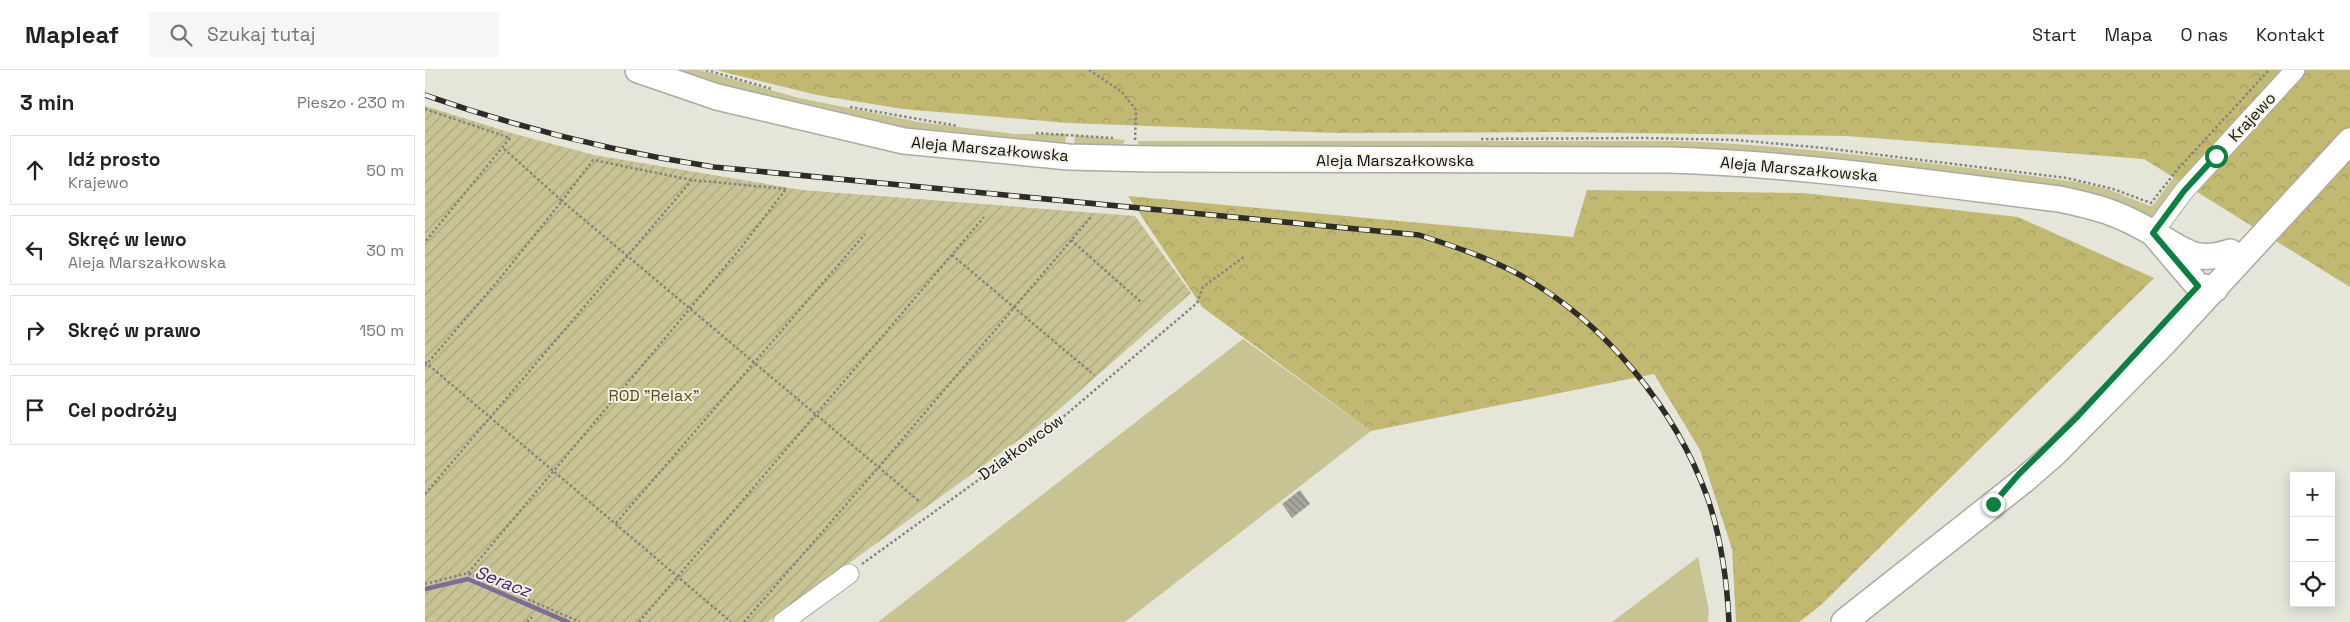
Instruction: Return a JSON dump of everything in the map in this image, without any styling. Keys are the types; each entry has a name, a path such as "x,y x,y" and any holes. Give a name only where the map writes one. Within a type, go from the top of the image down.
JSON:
{"main road":[{"name":"Aleja Marszałkowska","path":"638,70 717,97 904,141 1069,157 1138,146 1746,162 1819,169 2059,199 2095,206 2125,217 2188,254 2201,264 2207,283"},
{"path":"1844,622 2024,480 2104,406 2207,283 2230,252 2350,122"},
{"path":"2207,283 2350,141"},
{"name":"Aleja Marszałkowska","path":"2153,233 2207,283"},
{"name":"Aleja Marszałkowska","path":"2188,254 2213,258 2230,252"}],"street":[{"name":"Krajewo","path":"2153,233 2184,191 2295,70"},
{"path":"783,622 849,574"}],"path":[{"path":"706,70 779,91"},
{"path":"1089,70 1122,92 1136,110 1138,146"},
{"path":"1475,139 1717,140 1824,148 2067,178 2113,189 2151,203 2177,170 2269,70"},
{"path":"849,107 964,126"},
{"path":"425,109 510,138 425,242"},
{"path":"501,135 502,130"},
{"path":"1033,133 1116,138"},
{"path":"503,148 562,201 691,307 815,415 920,502"},
{"path":"468,574 553,470 691,307 786,189 692,180 593,160 497,282 426,364 490,416 553,470 616,523 731,622"},
{"path":"425,494 692,180"},
{"path":"639,622 984,217"},
{"path":"744,622 879,468 1091,217"},
{"path":"616,523 865,234"},
{"path":"1071,240 1143,303"},
{"path":"952,255 1094,375"},
{"name":"Działkowców","path":"849,574 1049,428 1197,303 1203,288 1245,256"},
{"path":"425,584 468,574 580,622"},
{"path":"527,622 532,617"}],"green space":[{"path":"663,70 700,70 799,98 919,122 1015,134 1066,134 1065,147 998,143 852,121"},
{"path":"716,70 2350,70 2350,287 2144,159 1847,136 1553,132 1337,133 1068,123 903,109 817,95"},
{"name":"ROD \"Relax\"","path":"425,106 515,134 594,155 802,190 1135,216 1191,293 1049,418 768,622 425,622"},
{"path":"2226,120 2157,215 2148,217 2035,187 1139,148 1138,141 1677,141 1778,147 1878,157 2078,182 2110,190 2150,206 2154,204 2173,178"},
{"path":"1075,135 1125,140 1120,149 1074,147"},
{"path":"1587,190 1803,193 2018,217 2154,278 1820,606 1799,622 1736,622 1732,549 1700,450 1654,374 1371,431 1202,307 1128,196 1573,237"},
{"path":"1243,339 1371,431 1125,622 878,622"},
{"path":"1698,557 1709,611 1708,622 1612,622"}],"building":[{"path":"1300,490 1310,504 1292,518 1282,504"}],"waterway":[{"name":"Seracz","path":"425,589 468,579 568,622"}],"railway":[{"path":"425,95 496,118 568,138 640,154 714,167 1419,235 1482,257 1518,274 1550,293 1579,316 1633,370 1656,400 1694,465 1708,499 1723,560 1729,622"}],"route":[{"path":"1993,504 2019,474 2078,416 2198,286 2153,233 2184,191 2216,156"}]}
